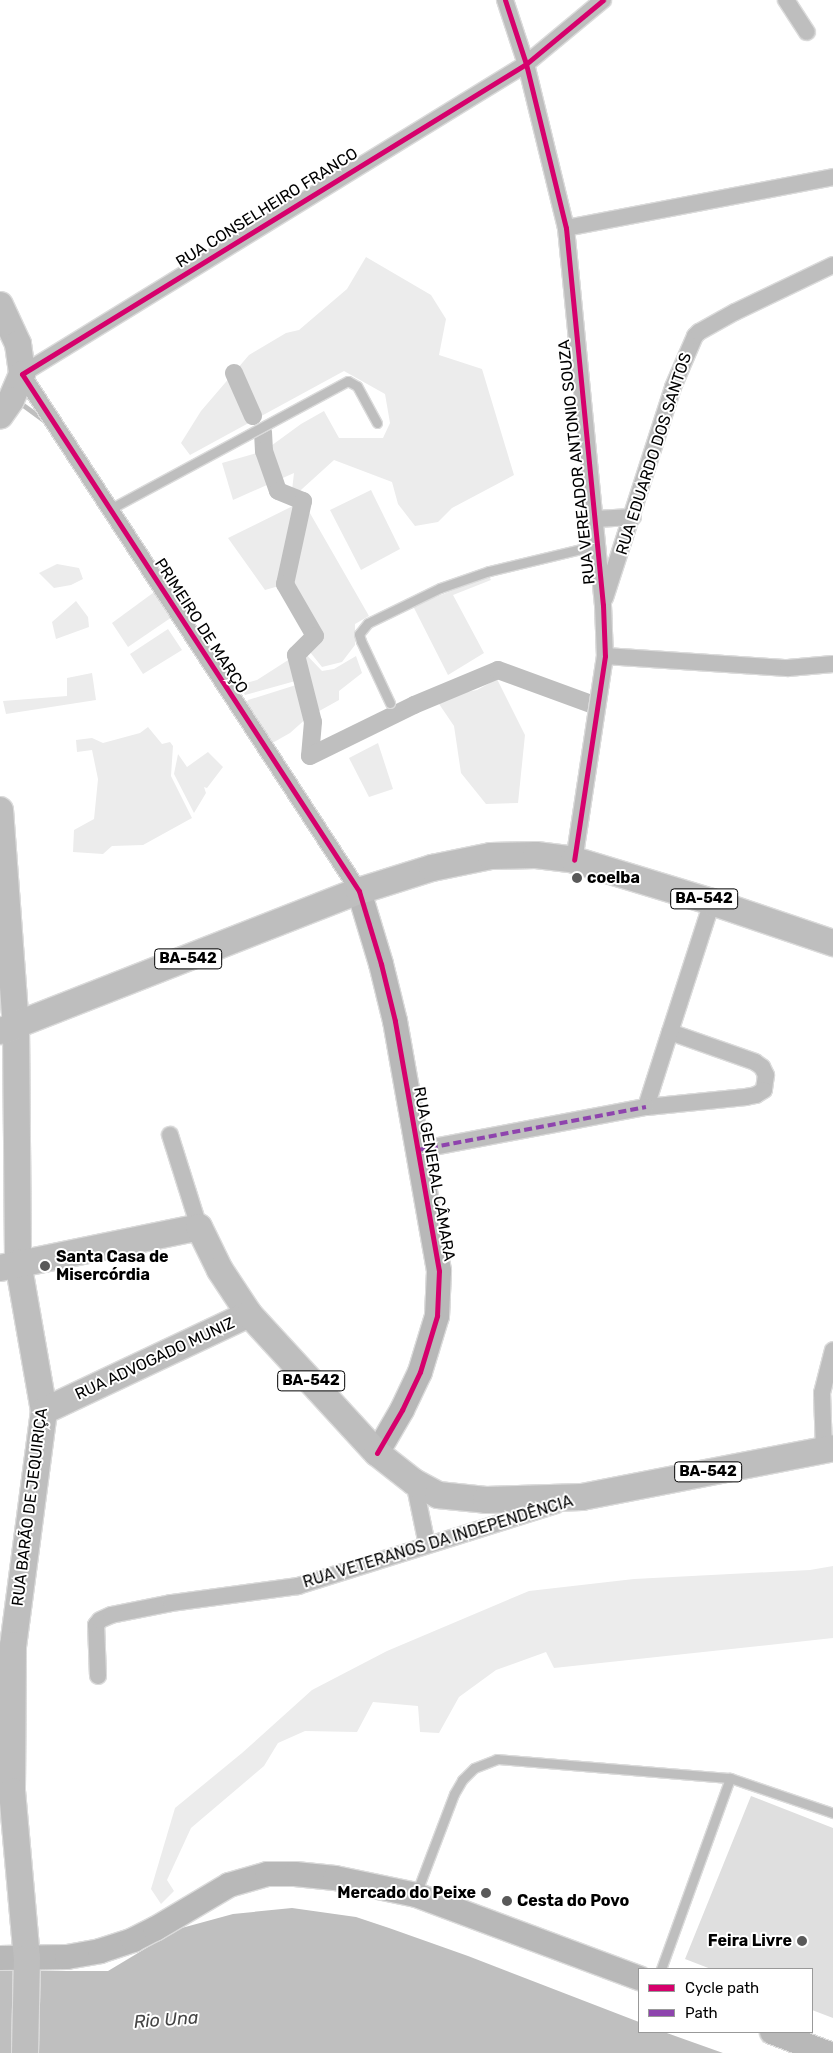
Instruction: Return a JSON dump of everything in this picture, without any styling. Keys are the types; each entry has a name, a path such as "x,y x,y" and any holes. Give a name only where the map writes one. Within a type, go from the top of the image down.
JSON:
{"main road":[{"path":"0,306 18,344 22,374 11,400 0,416"},
{"name":"RUA BARÃO DE JEQUIRIÇA","path":"0,810 8,1029 9,1265 44,1411 6,1645 6,1791 27,1963 25,2053"},
{"name":"BA-542","path":"8,1029 359,891 432,868 491,856 536,855 574,860 712,902 833,943"},
{"path":"9,1265 199,1227 220,1270 249,1314"},
{"name":"RUA ADVOGADO MUNIZ","path":"44,1411 249,1314 377,1453 414,1482 438,1495 456,1498 486,1500 582,1497"},
{"name":"RUA VETERANOS DA INDEPENDÊNCIA","path":"582,1497 828,1449"}],"street":[{"name":"RUA VEREADOR ANTONIO SOUZA","path":"504,0 526,64 566,228 603,605 604,656 574,860"},
{"name":"RUA CONSELHEIRO FRANCO","path":"22,374 526,64 587,7 603,0"},
{"path":"786,0 807,32"},
{"path":"566,228 833,177"},
{"name":"RUA EDUARDO DOS SANTOS","path":"603,605 674,387 695,336 735,312 833,265"},
{"name":"PRIMEIRO DE MARÇO","path":"22,374 359,891"},
{"path":"595,519 633,517"},
{"path":"604,656 788,668 833,664"},
{"name":"RUA GENERAL CÂMARA","path":"359,891 381,964 395,1021 438,1271 437,1316 420,1372 402,1410 377,1453"},
{"path":"646,1107 712,902"},
{"path":"418,1150 646,1107 746,1097 762,1093 766,1086 766,1075 762,1067 756,1062 670,1032"},
{"path":"170,1135 199,1227"},
{"path":"828,1449 822,1393 833,1350"},
{"path":"414,1482 427,1545"},
{"name":"RUA VETERANOS DA INDEPENDÊNCIA","path":"98,1676 96,1625 104,1618 171,1603 298,1586 582,1497"},
{"path":"0,1958 27,1963 100,1951 125,1943 155,1929 229,1885 267,1874 335,1878 416,1895 638,1978"},
{"path":"775,2033 826,2053"}],"lane":[{"path":"110,509 348,380 357,386 377,423"},
{"path":"390,703 359,634 368,623 440,588 465,579 489,571 597,545"},
{"path":"416,1895 454,1794 462,1780 474,1768 484,1762 504,1759 730,1778 833,1813"},
{"path":"661,1968 730,1778"}],"shaded area":[{"path":"366,257 431,295 446,319 439,355 482,369 514,475 452,508 438,522 415,526 398,504 392,482 334,460 291,499 294,473 233,500 222,463 264,451 301,424 324,411 339,438 383,438 390,423 385,394 344,371 190,455 181,443 201,411 249,355 286,333 299,330 347,289"},
{"path":"371,490 400,549 361,570 330,510"},
{"path":"303,501 369,616 355,624 355,645 342,662 322,667 302,642 315,636 310,619 286,584 265,590 228,538"},
{"path":"57,564 79,568 83,579 71,585 54,588 39,573"},
{"path":"489,576 491,580 453,595 484,653 448,675 413,606"},
{"path":"157,590 172,617 128,647 112,623"},
{"path":"76,601 88,617 89,627 56,639 52,622"},
{"path":"168,629 182,650 143,674 130,654"},
{"path":"299,647 322,671 334,669 356,656 362,673 339,691 339,700 312,715 304,687 304,664 298,653"},
{"path":"296,655 303,670 299,680 245,695 239,685 257,680"},
{"path":"92,673 96,700 6,714 3,701 67,696 67,678"},
{"path":"497,679 525,735 518,803 486,804 461,773 454,726 435,698 477,690"},
{"path":"296,685 308,717 290,733 267,746 244,709 248,700"},
{"path":"148,727 162,744 170,742 173,746 171,776 192,818 143,845 112,846 103,854 73,852 74,830 94,819 98,779 92,750 77,752 76,740 92,738 103,743 140,733"},
{"path":"378,743 393,789 369,797 349,758"},
{"path":"208,752 223,767 207,788 204,787 206,793 194,813 174,774 178,754 187,767"},
{"path":"833,1566 833,1638 554,1668 546,1652 496,1670 459,1697 439,1733 420,1732 418,1706 373,1702 357,1732 305,1731 278,1743 264,1766 191,1828 167,1880 174,1891 161,1904 151,1889 175,1808 242,1753 312,1690 387,1651 529,1591 634,1579 810,1570"}],"water":[{"name":"Rio Una","path":"292,1908 356,1917 468,1956 638,2022 638,2033 667,2033 723,2053 0,2053 0,1971 108,1971 178,1929 233,1914"}],"building":[{"path":"751,1796 833,1828 833,2018 813,2010 813,1968 708,1968 685,1959"}],"waterway":[{"path":"234,373 253,416"},
{"path":"23,405 45,421"},
{"path":"263,432 264,451 278,491 303,501 285,584 315,636 296,655 313,722 310,756"},
{"path":"310,756 414,705 498,670 591,704"}],"marked path":[{"path":"418,1150 646,1107"}],"cycle path":[{"path":"505,0 526,64 566,228 603,605 605,656 574,860"},
{"path":"377,1453 402,1410 420,1372 437,1316 439,1271 395,1021 381,964 359,891 22,374 526,64 603,0"}],"place":[{"name":"coelba","path":"577,878"},
{"name":"Santa Casa de Misercórdia","path":"45,1266"},
{"name":"Mercado do Peixe","path":"486,1893"},
{"name":"Cesta do Povo","path":"507,1901"},
{"name":"Feira Livre","path":"802,1941"}]}
